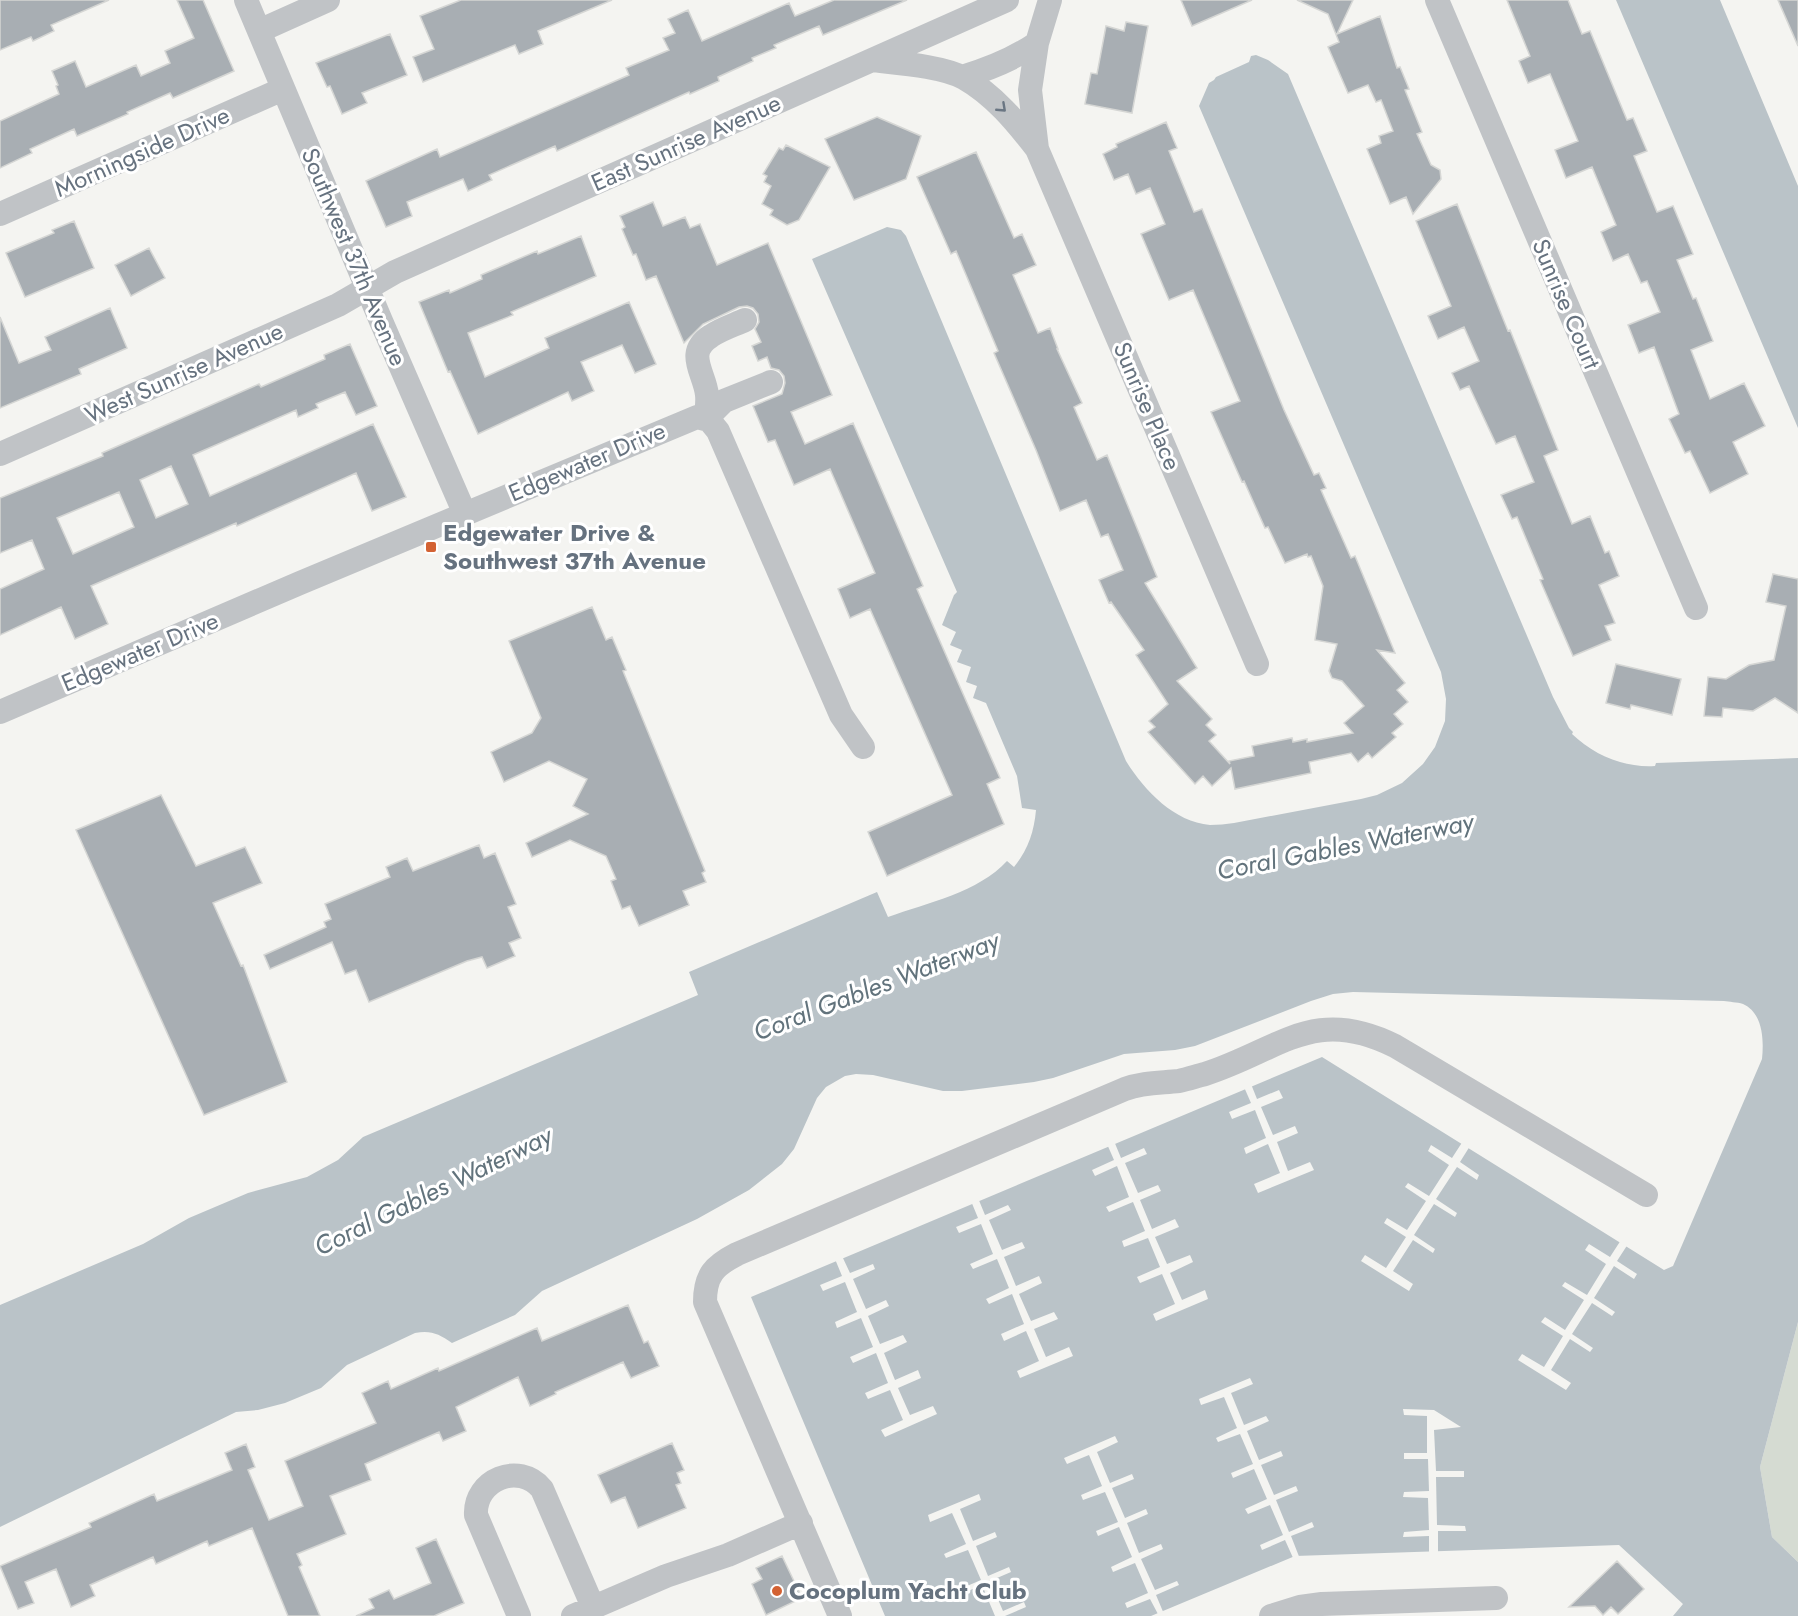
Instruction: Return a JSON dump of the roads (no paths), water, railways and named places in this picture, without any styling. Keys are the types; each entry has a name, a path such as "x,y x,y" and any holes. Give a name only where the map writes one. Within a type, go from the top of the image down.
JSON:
{"street":[{"name":"Southwest 37th Avenue","path":"246,0 367,289 465,514"},
{"path":"259,31 328,0"},
{"name":"East Sunrise Avenue","path":"367,289 395,272 1007,0"},
{"name":"Sunrise Place","path":"1050,0 1037,43 1029,90 1037,149 1257,664"},
{"name":"Sunrise Court","path":"1437,0 1696,608"},
{"path":"962,77 999,65 1037,43"},
{"name":"Sunrise Place","path":"871,60 921,67 962,77 1002,108 1037,149"},
{"name":"Morningside Drive","path":"0,214 283,90"},
{"name":"West Sunrise Avenue","path":"0,454 338,305 367,289"},
{"path":"706,419 707,394 697,364 701,344 711,336 745,320"},
{"path":"706,419 724,400 771,382"},
{"name":"Edgewater Drive","path":"0,712 692,417 706,419"},
{"path":"706,419 713,424 722,439 841,715 863,747"},
{"path":"840,1616 705,1302 708,1277 715,1268 737,1254 1135,1085 1180,1080 1208,1073 1313,1031 1328,1029 1354,1030 1380,1038 1646,1195"},
{"path":"519,1616 476,1515 476,1502 483,1489 490,1483 507,1476 524,1477 542,1489 583,1612 666,1576 728,1555 801,1523"},
{"path":"1270,1616 1299,1606 1322,1604 1496,1598"}],"water":[{"path":"1616,0 1720,0 1798,186 1798,428"},
{"name":"Coral Gables Waterway","path":"1256,55 1268,60 1288,74 1553,697 1573,732 1572,734 1600,754 1632,765 1655,766 1656,763 1798,758 1798,1322 1760,1467 1772,1537 1798,1562 1798,1616 1673,1616 1683,1604 1619,1545 1295,1556 1151,1616 885,1616 751,1297 1322,1057 1664,1270 1673,1266 1762,1059 1761,1028 1755,1014 1743,1004 1724,1001 1353,992 1333,994 1311,1001 1195,1046 1124,1054 1053,1078 1034,1082 962,1091 943,1091 873,1075 845,1076 826,1087 817,1098 794,1149 782,1164 749,1190 697,1219 542,1291 515,1315 452,1343 435,1334 415,1333 347,1365 321,1388 285,1403 258,1410 236,1412 0,1527 0,1305 143,1244 189,1218 248,1193 307,1177 338,1160 363,1137 698,995 689,972 877,892 888,917 967,889 995,872 1007,861 1014,867 1019,861 1030,840 1036,810 1022,808 1017,776 986,703 973,698 977,686 966,682 971,667 957,662 962,650 950,645 956,632 942,625 957,592 812,259 887,227 901,230 906,236 1126,761 1161,803 1184,818 1197,823 1210,825 1234,823 1377,795 1402,783 1423,764 1435,747 1445,721 1446,699 1441,672 1199,106 1209,83 1216,77 1249,62 1251,56"}],"place":[{"name":"Edgewater Drive & Southwest 37th Avenue","path":"431,547"},
{"name":"Cocoplum Yacht Club","path":"777,1591"}]}
